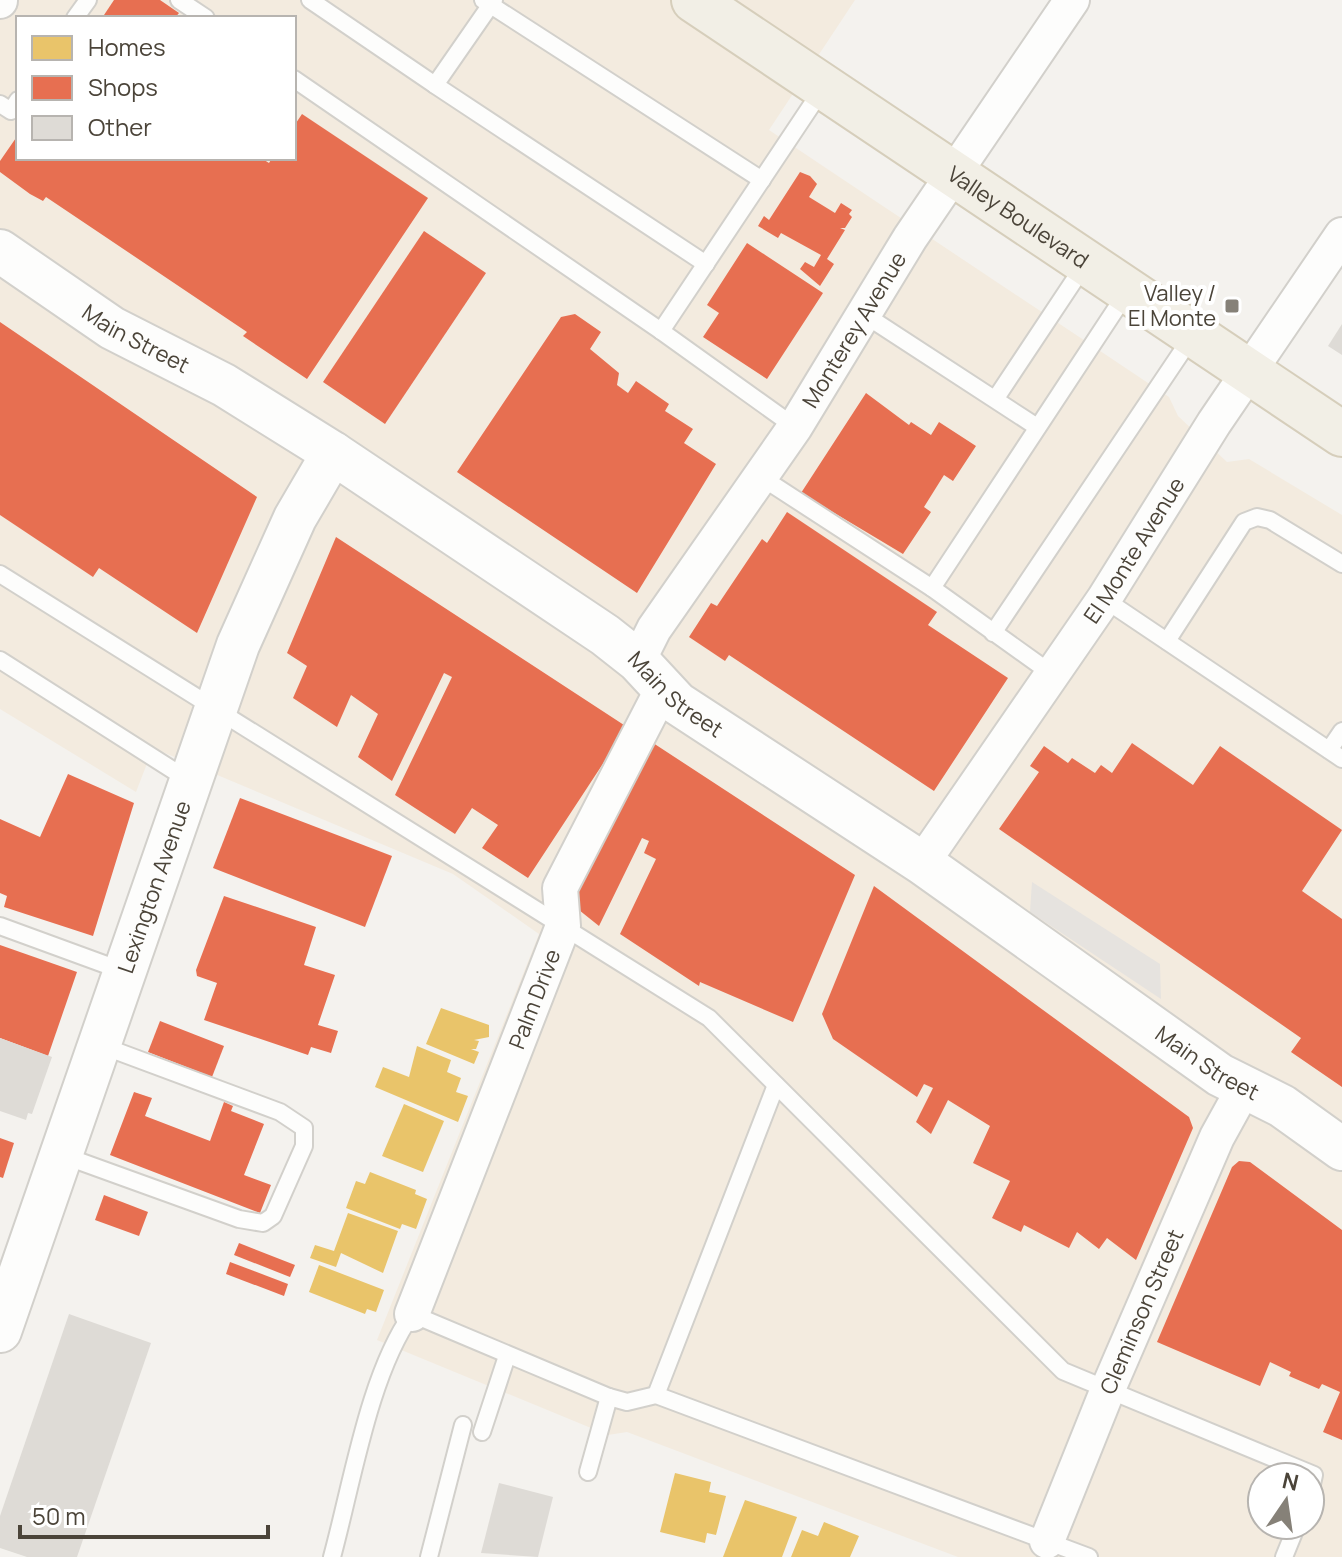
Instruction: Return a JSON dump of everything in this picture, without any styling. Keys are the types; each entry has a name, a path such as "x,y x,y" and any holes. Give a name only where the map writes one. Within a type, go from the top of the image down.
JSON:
{"main road":[{"name":"Valley Boulevard","path":"694,0 1248,374 1342,434"}],"street":[{"name":"Monterey Avenue","path":"650,676 654,629 795,427 862,313 952,174 1072,0"},
{"name":"El Monte Avenue","path":"922,863 1104,599 1248,374 1342,235"},
{"name":"Main Street","path":"0,251 112,328 224,385 333,453 605,635 650,676 1244,1088 1282,1106 1342,1149"},
{"name":"Lexington Avenue","path":"0,1331 16,1266 61,1154 238,645 295,518 333,453"},
{"name":"Palm Drive","path":"412,1314 563,926 560,888 650,676"},
{"name":"Cleminson Street","path":"1047,1541 1108,1389 1217,1137 1244,1088"}],"lane":[{"path":"179,0 203,16"},
{"path":"310,0 706,264"},
{"path":"435,85 489,2 762,180"},
{"path":"296,80 795,427"},
{"path":"661,331 824,87"},
{"path":"0,104 11,111 16,103"},
{"path":"996,398 1086,263"},
{"path":"932,588 1127,291"},
{"path":"862,313 1037,427"},
{"path":"993,633 1193,335"},
{"path":"761,477 932,588 1052,674"},
{"path":"1167,641 1244,522 1257,517 1270,520 1342,564"},
{"path":"0,574 709,1018 1063,1371 1280,1461"},
{"path":"1104,599 1335,754 1342,731"},
{"path":"0,660 190,781"},
{"path":"0,926 124,971"},
{"path":"61,1154 239,1219 263,1223 273,1216 304,1146 304,1128 280,1112 99,1045"},
{"path":"656,1395 776,1085"},
{"path":"332,1557 376,1393 395,1338 412,1314 609,1397 627,1402 656,1395 1089,1557"},
{"path":"482,1432 507,1356"},
{"path":"588,1472 609,1397"},
{"path":"429,1557 463,1425"}],"shaded area":[{"path":"0,0 855,0 769,130 1169,397 1178,416 1227,462 1249,459 1342,515 1342,1557 958,1557 627,1432 608,1435 377,1340 539,934 453,874 153,748 136,792 0,709"},
{"path":"1032,882 1160,964 1161,999 1030,912"}],"building: Homes":[{"path":"441,1008 489,1025 489,1037 474,1040 479,1041 476,1049 471,1049 479,1052 474,1064 426,1044"},
{"path":"417,1046 451,1060 447,1072 461,1078 456,1092 468,1096 458,1122 375,1087 383,1067 409,1077"},
{"path":"404,1104 444,1121 423,1172 382,1156"},
{"path":"370,1172 416,1190 415,1194 427,1199 416,1229 402,1224 400,1229 346,1208 356,1181 365,1184"},
{"path":"348,1213 398,1231 383,1273 341,1253 336,1267 310,1258 315,1245 334,1251"},
{"path":"319,1265 384,1290 376,1312 367,1309 365,1314 309,1292"},
{"path":"675,1473 711,1482 709,1492 726,1496 716,1535 707,1533 705,1543 660,1532"},
{"path":"745,1500 797,1517 782,1557 723,1557"},
{"path":"824,1522 859,1536 850,1557 791,1557 802,1530 818,1536"}],"building: Shops":[{"path":"114,0 160,0 179,13 177,16 103,16"},
{"path":"302,114 428,198 307,379 243,336 247,332 46,197 43,201 30,194 0,172 0,161 16,138 16,160 264,160 269,163 271,160 296,160 296,123"},
{"path":"800,172 810,176 817,184 809,197 835,213 841,203 852,210 849,214 852,217 845,228 840,228 845,230 827,259 834,264 820,286 800,269 805,262 814,267 821,255 781,233 778,238 758,226 764,216 769,220"},
{"path":"424,231 486,273 385,424 323,382"},
{"path":"747,243 823,293 767,379 703,337 719,313 707,305"},
{"path":"575,314 601,332 590,349 619,373 617,385 628,393 636,381 669,404 665,411 693,429 684,443 716,464 637,593 457,472 561,317"},
{"path":"0,322 257,497 197,633 99,568 93,577 0,515"},
{"path":"866,393 909,425 911,422 931,435 939,422 976,446 953,481 944,475 924,507 931,512 903,554 801,493"},
{"path":"787,512 937,612 928,625 1008,678 934,791 729,655 725,661 689,637 711,603 717,606 762,539 767,543"},
{"path":"336,537 627,727 528,878 482,848 498,825 472,808 455,834 395,795 452,677 444,673 392,781 358,757 378,714 351,695 337,727 293,698 307,666 287,653"},
{"path":"647,739 855,875 793,1022 700,982 699,986 620,934 656,859 644,853 649,841 642,838 599,926 569,902"},
{"path":"1132,743 1193,785 1220,746 1342,830 1302,891 1342,919 1342,1087 1291,1052 1301,1038 999,829 1039,772 1030,766 1044,746 1068,763 1072,758 1095,773 1101,765 1112,773"},
{"path":"68,774 134,803 93,936 4,907 7,896 0,893 0,819 40,837"},
{"path":"240,798 392,856 365,927 213,868"},
{"path":"874,886 1189,1117 1193,1128 1136,1260 1107,1238 1099,1249 1077,1232 1069,1248 1024,1225 1021,1232 992,1218 1010,1181 973,1163 990,1126 948,1100 931,1134 916,1122 933,1088 924,1084 917,1097 833,1039 822,1014"},
{"path":"224,896 316,927 304,965 335,975 318,1025 338,1031 331,1053 311,1047 308,1055 204,1020 217,983 197,976 196,970"},
{"path":"0,945 77,972 48,1056 0,1038"},
{"path":"160,1021 224,1046 212,1077 148,1052"},
{"path":"134,1092 152,1098 145,1116 210,1141 224,1102 233,1106 231,1111 264,1124 244,1175 271,1185 260,1213 110,1155"},
{"path":"0,1138 14,1143 3,1178 0,1177"},
{"path":"1239,1161 1250,1162 1342,1230 1342,1440 1323,1432 1340,1392 1322,1384 1319,1389 1289,1376 1291,1372 1270,1362 1260,1386 1157,1342 1232,1167"},
{"path":"104,1195 148,1212 139,1236 95,1220"},
{"path":"239,1243 295,1265 290,1277 234,1255"},
{"path":"230,1262 288,1284 284,1296 226,1274"}],"building: Other":[{"path":"1342,324 1342,355 1328,346"},
{"path":"0,1038 52,1057 32,1114 28,1113 26,1120 0,1111"},
{"path":"69,1314 151,1343 77,1557 27,1557 0,1548 0,1516"},
{"path":"499,1483 553,1497 538,1557 481,1553"}],"place":[{"name":"Valley / El Monte","path":"1232,306"}]}
